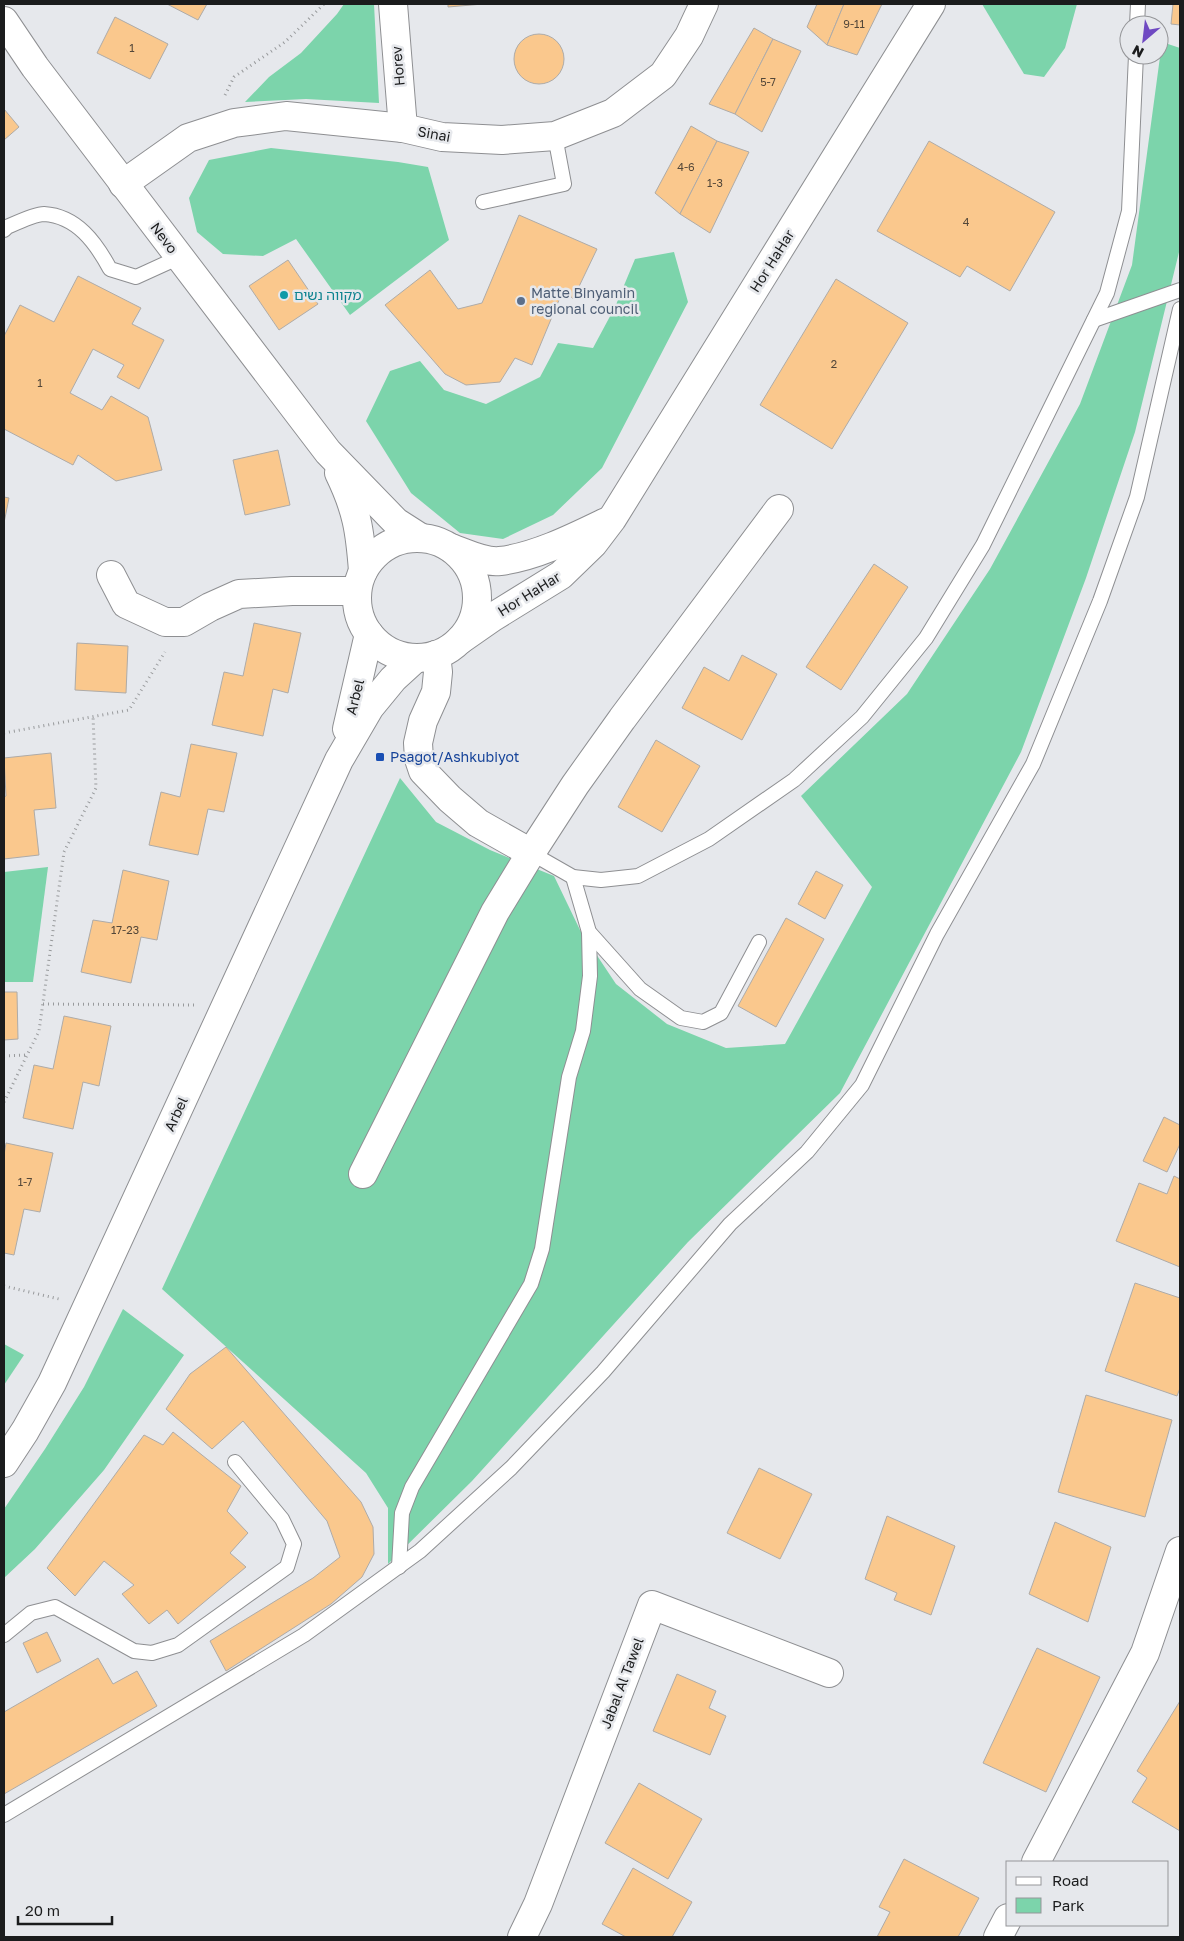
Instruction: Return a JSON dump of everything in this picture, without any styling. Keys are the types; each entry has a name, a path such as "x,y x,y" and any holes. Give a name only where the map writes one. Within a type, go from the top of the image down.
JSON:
{"street":[{"name":"Horev","path":"392,4 403,128"},
{"name":"Sinai","path":"124,184 188,138 234,123 286,116 403,128 442,137 502,140 556,136 613,113 663,75 689,36 704,4"},
{"name":"Hor HaHar","path":"460,640 561,575 593,544 612,519 931,4"},
{"name":"Nevo","path":"4,21 34,67 328,452 396,522 422,538"},
{"name":"Nevo","path":"328,452 351,499 360,533 360,581"},
{"path":"363,1174 495,912 532,852 575,785 622,718 779,509"},
{"path":"451,548 466,562 472,573 477,592 476,611 472,623 460,640 426,657 404,656 385,649 369,634 357,606 360,581 374,555 391,543 422,538 432,539 479,558 499,561 566,541 612,519"},
{"path":"111,575 126,604 165,622 184,622 210,607 239,594 292,591 360,581"},
{"name":"Arbel","path":"340,760 360,681 369,634"},
{"path":"426,657 438,672 436,692 423,721 418,743 419,759 423,771 450,799 478,823 532,852"},
{"name":"Arbel","path":"4,1463 25,1431 52,1383 340,760 370,707 393,679 426,657"},
{"path":"1037,1861 1145,1653 1180,1552"},
{"name":"Jabal Al Tawel","path":"522,1937 538,1904 652,1605 830,1673"},
{"path":"998,1937 1006,1922"}],"lane":[{"path":"532,852 573,877 601,880 638,876 709,839 794,780 862,717 926,638 983,545 1107,292 1129,211 1136,65"},
{"path":"483,202 564,184 556,136"},
{"path":"4,230 7,227 43,214 71,221 97,245 110,269 136,277 180,258"},
{"path":"1094,320 1180,290"},
{"path":"4,1815 304,1635 420,1551 510,1468 603,1372 730,1224 808,1152 862,1085 937,934 1033,764 1097,610 1137,497 1180,309"},
{"path":"400,1567 402,1513 412,1487 531,1284 542,1250 569,1077 583,1031 590,976 589,932 573,877"},
{"path":"589,932 640,989 681,1018 702,1022 721,1013 759,942"},
{"path":"4,1635 31,1613 56,1607 134,1651 152,1653 178,1645 287,1567 294,1544 282,1519 235,1462"}],"path":[{"path":"207,132 234,77 285,42 324,4"},
{"path":"4,733 129,710 184,622"},
{"path":"4,1102 39,1031 64,852 96,788 93,716"},
{"path":"43,1004 226,1005"},
{"path":"4,1056 27,1055"},
{"path":"4,1286 87,1306"}],"green space":[{"path":"344,4 374,4 379,103 306,99 245,102 269,77 301,53"},
{"path":"982,4 1077,4 1065,48 1044,77 1024,74"},
{"path":"1169,44 1180,48 1180,248 1135,432 1086,578 1021,752 840,1093 688,1242 472,1481 388,1564 388,1508 366,1473 162,1289 400,778 436,822 490,850 554,876 580,930 616,984 667,1024 726,1048 785,1044 872,887 801,796 907,694 990,569 1080,404 1132,265 1159,65 1169,65"},
{"path":"271,148 428,167 449,240 350,315 296,239 263,256 223,254 197,232 189,198 209,160"},
{"path":"674,252 688,302 602,468 553,515 503,539 460,533 411,493 366,421 390,371 420,361 444,390 486,404 540,377 558,343 593,348 615,307 635,259"},
{"path":"48,867 33,982 4,982 4,872"},
{"path":"123,1309 184,1355 104,1470 35,1549 4,1578 4,1509 84,1387"},
{"path":"4,1344 24,1355 4,1385"}],"building":[{"path":"167,4 207,4 198,20"},
{"path":"448,4 483,4 448,7"},
{"path":"817,4 844,4 827,45 807,27"},
{"path":"844,4 882,4 857,55 827,45"},
{"path":"1173,4 1180,4 1180,25 1171,24"},
{"path":"115,17 168,44 150,79 97,53"},
{"path":"754,28 773,39 735,114 709,104"},
{"path":"534,34 544,34 557,41 564,54 564,64 557,77 544,84 534,84 525,80 518,73 514,64 514,54 518,45 525,38"},
{"path":"773,39 801,51 762,132 735,114"},
{"path":"4,109 19,127 4,140"},
{"path":"691,126 717,141 680,214 655,193"},
{"path":"717,141 749,152 710,233 680,214"},
{"path":"929,141 1055,212 1010,291 967,266 960,277 877,231"},
{"name":"Matte Binyamin regional council","path":"519,215 597,249 573,299 564,288 532,365 515,358 500,382 466,385 445,374 385,305 430,270 458,309 482,303"},
{"name":"מקווה נשים","path":"288,260 318,304 279,330 249,286"},
{"path":"78,276 141,308 132,324 164,340 139,389 117,377 124,365 93,349 70,393 102,410 111,396 148,417 162,470 116,481 78,455 73,465 4,429 4,336 20,305 54,322"},
{"path":"836,279 908,323 832,449 760,405"},
{"path":"278,450 290,505 245,515 233,460"},
{"path":"4,497 9,498 4,523"},
{"path":"874,564 908,587 841,690 806,667"},
{"path":"254,623 301,633 288,693 273,689 263,736 212,725 224,672 243,676"},
{"path":"77,643 128,646 126,693 75,690"},
{"path":"742,655 777,674 742,740 682,708 704,667 729,681"},
{"path":"656,740 700,766 662,832 618,807"},
{"path":"191,744 237,753 224,812 208,809 198,855 149,845 161,792 180,797"},
{"path":"51,753 56,808 34,810 39,855 4,859 4,797 6,796 4,758"},
{"path":"123,870 169,881 157,940 141,937 131,983 81,972 93,920 112,923"},
{"path":"816,871 843,885 825,919 798,904"},
{"path":"786,918 824,939 776,1027 738,1006"},
{"path":"4,992 17,992 18,1039 4,1040"},
{"path":"64,1016 111,1026 99,1086 83,1082 73,1129 23,1118 34,1065 53,1069"},
{"path":"1164,1117 1180,1125 1180,1144 1167,1172 1143,1161"},
{"path":"6,1143 53,1153 40,1212 24,1209 14,1255 4,1253 4,1155"},
{"path":"1174,1176 1180,1179 1180,1267 1116,1241 1139,1183 1167,1194"},
{"path":"1135,1283 1180,1298 1180,1388 1177,1396 1105,1371"},
{"path":"226,1347 361,1502 373,1527 374,1554 362,1577 331,1604 226,1671 210,1641 313,1578 340,1557 327,1521 243,1421 212,1449 166,1409 190,1374"},
{"path":"1086,1395 1172,1420 1145,1517 1058,1492"},
{"path":"173,1432 241,1486 227,1511 248,1533 230,1553 246,1567 178,1624 167,1610 149,1624 122,1594 134,1585 104,1561 75,1596 47,1568 144,1435 163,1445"},
{"path":"759,1468 812,1494 780,1559 727,1533"},
{"path":"887,1516 955,1546 931,1615 894,1600 897,1593 865,1579"},
{"path":"1055,1522 1111,1547 1088,1622 1029,1594"},
{"path":"47,1632 61,1661 37,1673 23,1643"},
{"path":"1037,1648 1100,1677 1046,1792 983,1763"},
{"path":"98,1658 113,1684 137,1671 157,1706 4,1794 4,1712"},
{"path":"677,1674 716,1691 709,1708 726,1716 710,1755 653,1731"},
{"path":"1180,1701 1180,1831 1132,1802 1147,1778 1137,1771"},
{"path":"639,1783 702,1819 668,1879 605,1843"},
{"path":"904,1859 979,1898 958,1937 877,1937 890,1912 879,1907"},
{"path":"633,1868 692,1902 672,1937 626,1937 602,1924"}],"place":[{"name":"מקווה נשים","path":"284,295"},
{"name":"Matte Binyamin regional council","path":"521,301"},
{"name":"Psagot/Ashkubiyot","path":"380,757"}]}
